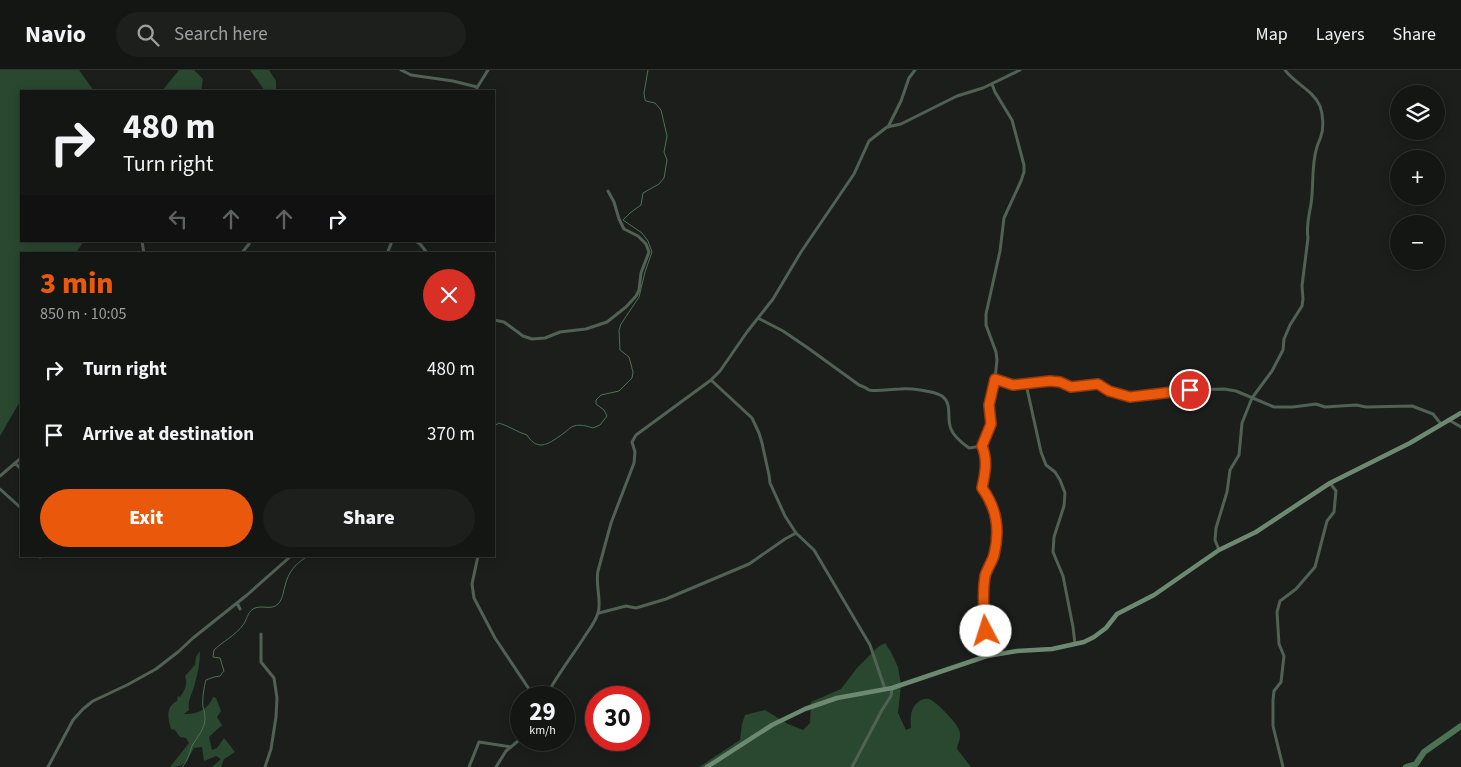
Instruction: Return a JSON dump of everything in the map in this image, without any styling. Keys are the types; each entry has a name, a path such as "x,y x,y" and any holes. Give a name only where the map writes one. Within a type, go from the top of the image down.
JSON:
{"main road":[{"path":"707,767 772,725 805,709 837,698 892,688 992,654 1052,649 1075,644 1094,637 1106,628 1118,614 1154,595 1219,550 1256,532 1330,483 1410,443 1461,414"}],"street":[{"path":"401,70 411,75 477,87"},
{"path":"476,90 488,70"},
{"path":"551,686 599,613 598,571 611,523 634,463 635,452 632,442 636,435 711,380 720,371 773,299 801,252 854,174 869,142 887,127 915,70"},
{"path":"887,127 902,124 950,99 984,88 1020,70"},
{"path":"1219,550 1215,540 1216,528 1227,492 1230,470 1239,455 1242,423 1252,398 1272,371 1283,350 1284,339 1302,306 1303,299 1302,286 1308,238 1306,230 1311,204 1313,166 1323,128 1320,105 1313,95 1285,70"},
{"path":"992,84 1012,120 1024,165 1021,181 1004,218 1000,251 986,314 986,325 997,360 989,405 991,424 982,446 985,454 986,470 982,488 990,499 997,530 993,556 986,571 985,579 984,608 986,631 992,654"},
{"path":"495,320 510,326 523,336 532,339 545,338 560,332 586,329 607,322 626,307 636,296 639,290 641,272 649,252 646,244 638,236 624,229 608,191"},
{"path":"417,242 426,252"},
{"path":"243,252 249,244"},
{"path":"758,318 783,331 859,385 870,390 904,388 939,395 945,399 948,405 950,427 962,444 969,448 982,446"},
{"path":"995,379 1013,385 1050,381 1060,382 1071,387 1098,384 1109,391 1130,397 1224,389 1236,391 1274,407 1316,404 1325,407 1356,405 1366,407 1412,406 1433,414 1441,424"},
{"path":"711,380 752,418 762,443 770,483 785,516 796,533 814,550 870,646 885,689"},
{"path":"1026,384 1041,452 1046,465 1055,472 1065,493 1064,506 1054,537 1054,552 1063,576 1075,644"},
{"path":"1449,420 1461,427"},
{"path":"0,476 20,459"},
{"path":"15,463 20,467"},
{"path":"1283,767 1272,726 1274,691 1281,682 1284,656 1279,644 1277,612 1280,601 1296,589 1314,567 1327,521 1334,512 1336,491 1330,483"},
{"path":"0,489 20,507"},
{"path":"599,613 626,606 636,608 666,600 749,564 796,533"},
{"path":"48,767 74,720 83,709 93,701 127,686 156,669 290,557"},
{"path":"478,557 472,584 474,598 495,638 528,686"},
{"path":"237,602 240,609"},
{"path":"262,634 261,662 274,678 277,698 271,749 266,767"},
{"path":"852,767 891,696 892,688"},
{"path":"469,767 479,742 510,747"},
{"path":"496,767 499,760 510,748"}],"green space":[{"path":"0,70 79,70 93,90 20,90 20,242 83,242 76,252 20,252 20,399 0,436"},
{"path":"179,70 194,70 203,79 201,90 163,90"},
{"path":"250,70 269,70 276,81 276,90 264,90"},
{"path":"885,643 898,667 901,685 898,713 906,730 911,728 911,713 916,704 925,699 932,700 957,726 960,736 957,749 971,767 699,767 740,740 745,715 765,710 788,724 803,730 810,723 811,702 841,689 857,668 878,647"},
{"path":"200,651 198,671 189,700 189,710 184,714 202,710 213,697 216,698 221,711 217,717 222,725 209,737 212,750 217,748 224,738 235,752 224,759 221,767 212,767 221,759 216,756 204,761 202,747 194,748 183,764 170,767 189,743 186,738 180,737 175,730 171,729 168,717 169,710 183,692 186,684 185,676 195,665 196,657"}],"waterway":[{"path":"495,425 499,423 503,424 527,435 535,444 540,445 549,443 574,426 581,425 593,428 600,425 607,416 604,410 596,404 596,400 601,395 619,391 632,378 633,372 629,357 620,350 619,330 639,297 652,252 648,241 642,233 623,220 641,205 643,193 659,184 664,178 667,160 664,152 667,136 661,110 655,103 645,100 644,93 648,70"},
{"path":"182,767 204,726 203,701 206,680 220,676 224,671 220,658 213,657 214,650 240,629 249,612 253,609 272,607 280,602 290,572 307,557"},
{"path":"1406,767 1416,764 1424,752 1461,726"}],"route":[{"path":"986,631 984,608 985,579 986,571 993,556 997,530 990,499 982,488 986,470 985,454 982,446 991,424 989,405 995,379 1013,385 1050,381 1060,382 1071,387 1098,384 1109,391 1130,397 1190,390"}]}
